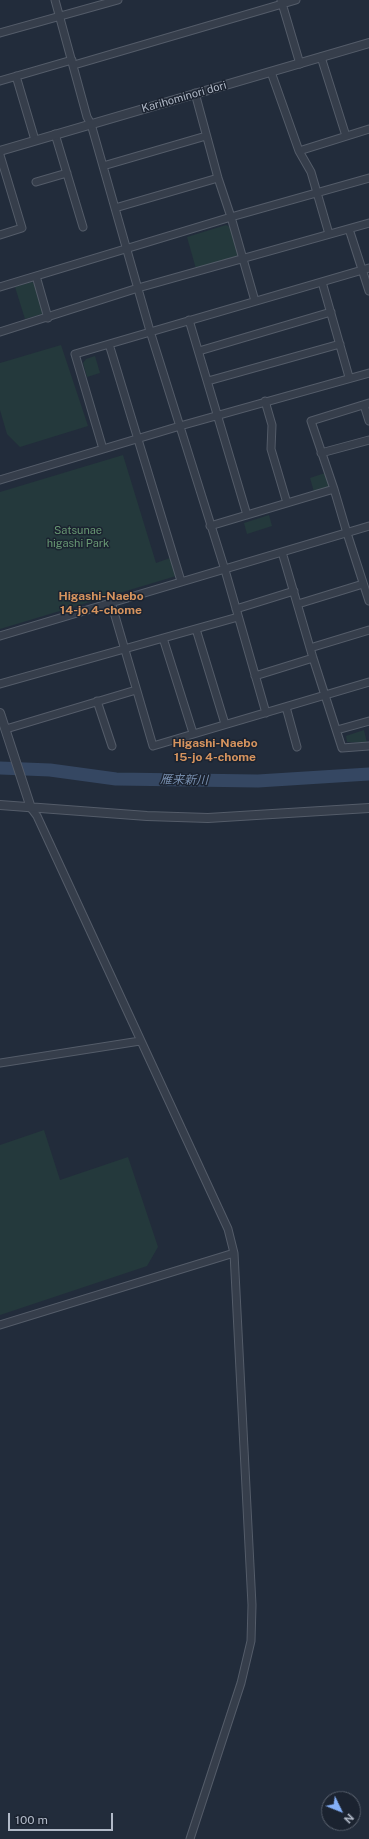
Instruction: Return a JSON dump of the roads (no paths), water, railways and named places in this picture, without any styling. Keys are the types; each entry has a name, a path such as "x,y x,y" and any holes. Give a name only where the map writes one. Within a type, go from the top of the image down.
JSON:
{"street":[{"path":"55,0 87,117 92,124 150,331 225,570 266,713"},
{"path":"0,33 118,0"},
{"path":"0,81 73,62 281,2 296,0"},
{"path":"281,2 300,64"},
{"name":"Karihominori dori","path":"0,151 369,43"},
{"path":"321,57 346,136"},
{"path":"271,72 298,151 311,172 329,234"},
{"path":"16,76 35,140"},
{"path":"195,93 218,178 255,300"},
{"path":"298,151 369,129"},
{"path":"55,134 83,227"},
{"path":"104,166 206,136"},
{"path":"0,155 22,228 0,235"},
{"path":"36,182 67,173"},
{"path":"115,208 218,178"},
{"path":"0,287 231,217 369,178"},
{"path":"0,332 48,318 138,288 369,223"},
{"path":"349,229 366,268 369,291"},
{"path":"103,449 75,354 366,268"},
{"path":"36,276 48,318"},
{"path":"322,282 349,377"},
{"path":"199,351 331,312"},
{"path":"189,320 247,514"},
{"path":"109,344 180,582"},
{"path":"208,381 340,344"},
{"path":"0,480 180,426 349,377 369,373"},
{"path":"265,402 272,425 271,449 287,503"},
{"path":"369,421 366,404 311,421 369,601"},
{"path":"321,452 369,440"},
{"path":"210,526 334,489"},
{"path":"0,636 369,526"},
{"path":"282,552 313,658 342,748 369,746"},
{"path":"298,604 363,584"},
{"path":"236,608 294,591"},
{"path":"111,602 153,746 369,682"},
{"path":"0,684 238,617"},
{"path":"196,629 225,724"},
{"path":"310,648 369,630"},
{"path":"163,638 193,734"},
{"path":"255,676 313,658"},
{"path":"6,729 136,690"},
{"path":"97,701 112,746"},
{"path":"286,707 298,747"},
{"path":"0,712 31,808 228,1229 234,1252 252,1605 251,1641 241,1684 190,1839"},
{"path":"337,730 369,721"},
{"path":"0,805 208,818 369,808"},
{"path":"0,1063 140,1041"},
{"path":"0,1325 234,1252"}],"waterway":[{"name":"雁来新川","path":"0,768 50,770 116,779 258,781 369,774"}],"district":[{"name":"Higashi-Naebo 14-jo 4-chome","path":"101,603"},
{"name":"Higashi-Naebo 15-jo 4-chome","path":"215,750"}],"park label":[{"name":"Satsunae higashi Park","path":"78,537"}]}
